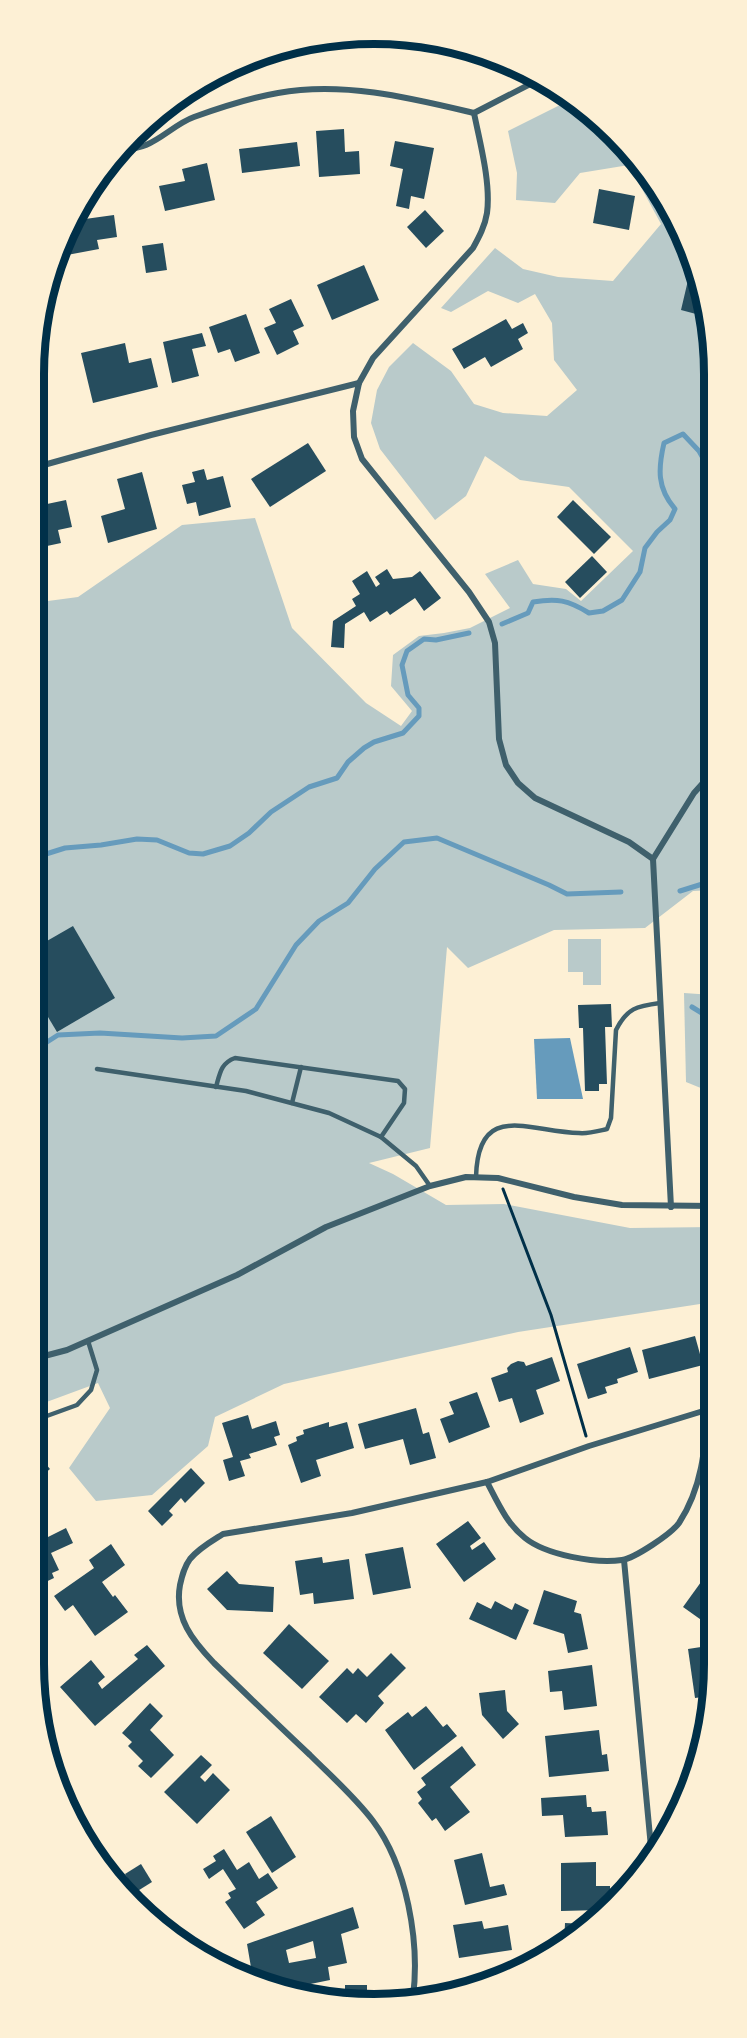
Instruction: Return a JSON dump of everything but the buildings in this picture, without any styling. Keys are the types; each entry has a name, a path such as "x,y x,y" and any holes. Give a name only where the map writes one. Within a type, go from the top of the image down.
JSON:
{"street":[{"path":"132,149 146,145 189,119 237,102 279,92 316,88 347,89 474,113 530,84"},
{"path":"474,113 487,188 487,212 481,234 473,248 373,358 359,383 354,411 354,437 362,459 469,592 489,622 495,643 499,739 506,765 518,783 535,798 629,842 653,859"},
{"path":"44,465 359,383"},
{"path":"670,1207 653,859 694,793 704,782"},
{"path":"44,1356 67,1350 237,1275 326,1227 430,1186 466,1177 498,1178 574,1197 622,1205 704,1206"},
{"path":"413,1992 415,1937 405,1892 393,1855 374,1822 343,1788 195,1642 183,1622 178,1605 183,1573 190,1560 206,1545 224,1534 352,1513 487,1482 589,1446 704,1411"},
{"path":"487,1482 509,1523 527,1540 552,1552 591,1559 624,1560 656,1543 677,1525 694,1495 704,1456"},
{"path":"624,1560 651,1844"}],"lane":[{"path":"476,1177 477,1157 481,1144 490,1132 505,1126 579,1133 607,1129 611,1118 616,1030 622,1018 636,1006 660,1003"},
{"path":"216,1087 221,1067 226,1061 235,1058 398,1081 405,1089 404,1103 381,1137"},
{"path":"292,1103 301,1067"},
{"path":"97,1069 246,1091 329,1113 381,1137 416,1166 430,1186"},
{"path":"44,1417 77,1405 91,1390 97,1370 88,1341"}],"path":[{"path":"498,1178 551,1315 589,1446"}],"shaded area":[{"path":"563,104 591,125 629,165 580,173 555,203 516,200 517,173 508,131"},
{"path":"629,166 659,208 678,247 692,288 701,330 704,374 704,890 693,891 645,928 554,930 468,968 447,947 430,1148 369,1163 393,1174 446,1205 504,1204 630,1228 704,1227 704,1303 518,1332 284,1384 215,1417 208,1446 152,1495 96,1501 69,1468 110,1408 98,1383 44,1403 44,602 78,597 182,525 255,518 292,628 366,703 401,726 412,711 391,686 393,655 419,636 470,628 510,608 485,574 518,560 533,584 566,589 581,601 633,551 569,487 520,480 485,456 466,496 435,520 380,449 371,423 377,390 389,367 413,343 451,371 474,404 503,413 547,416 577,390 554,360 552,323 535,294 518,303 488,291 451,312 441,308 495,248 523,269 558,277 613,281 661,224"},
{"path":"568,939 601,939 601,985 583,985 583,972 568,972"},
{"path":"684,993 704,994 704,1089 686,1082"}],"water":[{"path":"570,1038 583,1099 537,1099 534,1039"}],"waterway":[{"path":"502,624 528,613 533,602 562,601 589,613 603,611 622,600 640,572 645,548 670,520 675,509 665,493 660,478 664,443 683,434 704,460"},
{"path":"44,856 65,848 137,839 157,840 189,853 203,854 230,846 249,833 271,812 309,787 337,778 348,762 364,748 374,742 403,733 419,716 419,708 408,695 402,665 407,651 424,639 436,640 469,633"},
{"path":"44,1044 58,1035 100,1033 182,1038 216,1036 256,1009 296,945 319,921 348,903 375,869 404,842 437,838 567,894 621,892"},
{"path":"680,891 704,884"},
{"path":"692,1007 704,1014"}]}
